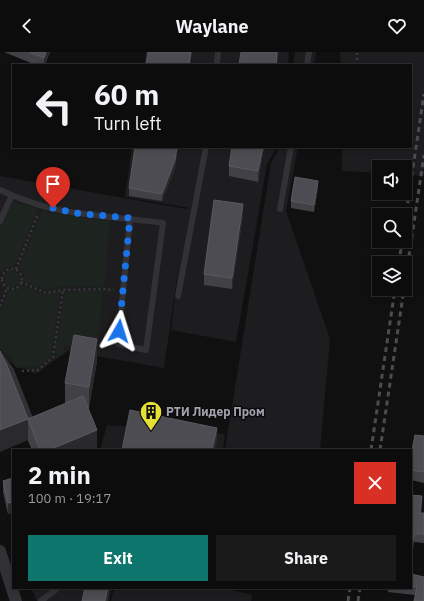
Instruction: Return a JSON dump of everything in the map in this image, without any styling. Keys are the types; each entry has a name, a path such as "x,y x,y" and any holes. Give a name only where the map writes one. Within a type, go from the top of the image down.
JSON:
{"street":[{"path":"0,551 12,588"},
{"path":"12,589 16,601"}],"lane":[{"path":"217,64 218,52"},
{"path":"307,64 309,52"},
{"path":"178,296 206,148"},
{"path":"280,210 291,148"},
{"path":"0,190 41,205 75,213 130,218 163,223 146,350 118,344 130,218"},
{"path":"0,221 12,195"},
{"path":"0,356 11,371 35,431"},
{"path":"41,601 57,589"}],"path":[{"path":"357,52 357,64"},
{"path":"16,270 41,205"},
{"path":"8,269 16,270 21,275 21,282 19,286 15,288 7,288 2,282 1,274 8,269"},
{"path":"21,282 46,293 63,290 102,289 123,291"},
{"path":"0,306 7,288"},
{"path":"11,371 38,370 53,357 63,290"}],"shaded area":[{"path":"146,52 289,52 288,64 144,64"},
{"path":"295,52 316,52 314,64 293,64"},
{"path":"340,52 424,52 424,176 412,175 412,160 372,160 372,173 342,171 342,148 412,148 412,64 341,64"},
{"path":"132,148 276,148 267,164 236,342 171,330 179,263 164,368 68,351 36,374 0,358 0,176 186,209 190,208 125,197"},
{"path":"279,148 298,148 286,211 330,339 320,449 225,449 271,163"},
{"path":"11,201 38,209 14,266 5,268 2,272 0,271 0,228"},
{"path":"42,211 110,221 104,287 66,286 47,290 23,281 24,274 19,268"},
{"path":"12,271 18,273 20,279 18,285 12,287 6,285 4,279 6,273"},
{"path":"20,285 46,295 60,292 51,355 40,366 16,368 11,358 0,348 0,312 9,291 15,290"},
{"path":"103,290 97,352 64,346 63,355 55,354 65,292"},
{"name":"РТИ Лидер Пром","path":"107,425 225,434 223,449 100,449"},
{"path":"31,589 112,589 109,601 37,601"},
{"path":"114,589 228,589 252,595 251,601 111,601"}],"building":[{"path":"29,52 46,52 44,58"},
{"path":"148,52 191,52 189,64 146,64"},
{"path":"241,52 277,52 276,64 239,64"},
{"path":"135,148 177,148 175,160 162,194 129,188"},
{"path":"232,148 263,148 258,171 229,166"},
{"path":"295,177 318,181 314,205 291,201"},
{"path":"214,200 243,204 232,278 204,274"},
{"path":"74,335 97,339 89,387 65,383"},
{"path":"0,351 28,419 0,430"},
{"path":"83,396 97,430 51,449 40,449 28,419"},
{"name":"РТИ Лидер Пром","path":"130,410 217,428 212,449 122,449"},
{"path":"415,435 424,436 424,472 412,470 412,451"},
{"path":"12,478 12,502 8,503 3,481"},
{"path":"412,495 422,496 420,513 424,513 424,534 414,534 412,547"},
{"path":"412,574 424,577 424,601 414,601 417,587 412,586"},
{"path":"85,589 108,589 105,601 82,601"}],"railway":[{"path":"407,208 424,94"},
{"path":"409,256 424,155"},
{"path":"400,256 401,248"},
{"path":"371,449 394,296"},
{"path":"380,449 403,296"},
{"path":"348,601 350,589"},
{"path":"358,601 360,589"}],"place":[{"name":"РТИ Лидер Пром","path":"151,432"}],"route":[{"path":"53,208 75,213 130,218 119,331"}]}
